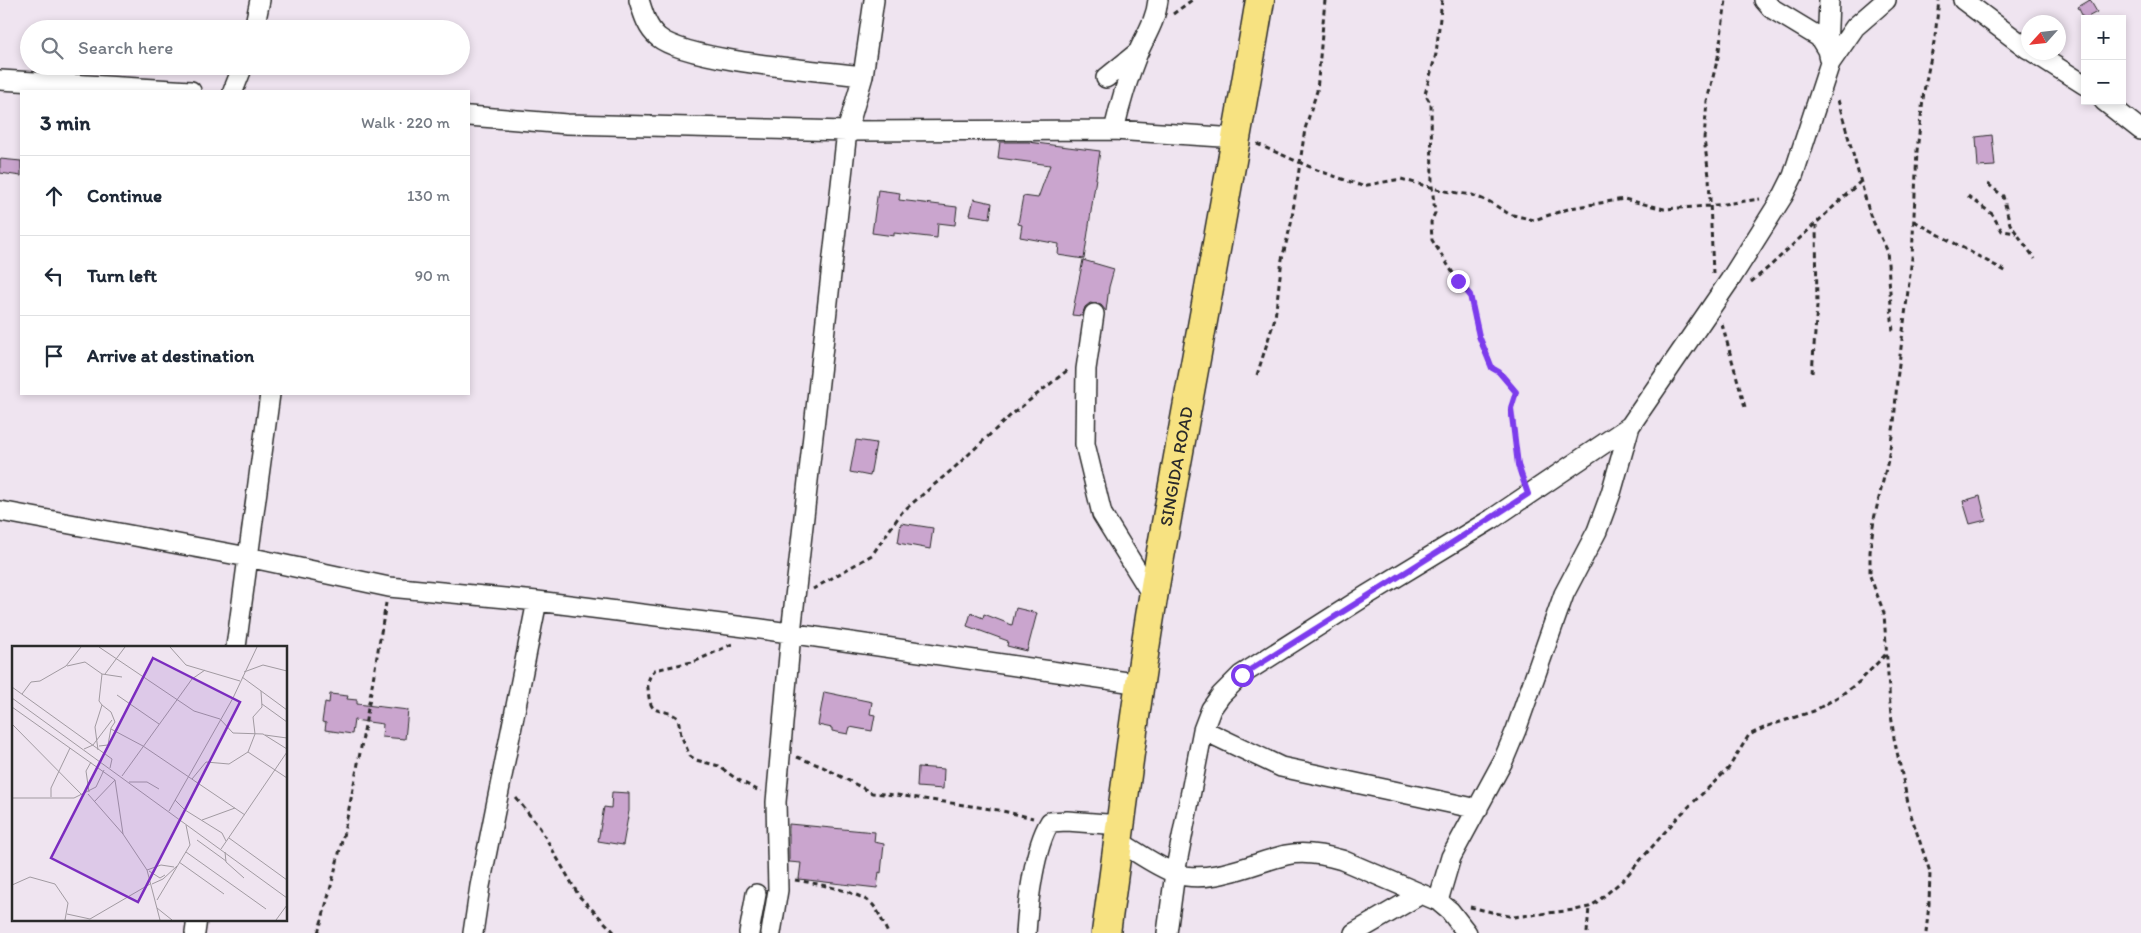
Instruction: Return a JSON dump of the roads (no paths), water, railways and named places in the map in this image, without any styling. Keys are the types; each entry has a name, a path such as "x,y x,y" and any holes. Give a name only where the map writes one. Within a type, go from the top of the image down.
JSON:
{"highway":[{"name":"SINGIDA ROAD","path":"1106,933 1154,598 1260,0"}],"street":[{"path":"256,20 260,0"},
{"path":"639,0 648,25 658,37 671,45 698,53 863,76"},
{"path":"771,933 778,890 776,802 791,634 847,131 863,76 874,0"},
{"path":"1114,130 1123,90 1152,25 1158,0"},
{"path":"1764,0 1771,8 1819,37 1829,56"},
{"path":"1354,933 1436,902 1452,858 1516,730 1564,594 1589,548 1611,493 1630,426 1714,302 1783,196 1793,176 1829,56 1829,0"},
{"path":"1829,56 1855,27 1886,0"},
{"path":"1963,0 2021,44"},
{"path":"1106,78 1139,52"},
{"path":"2046,60 2081,82"},
{"path":"233,90 240,75"},
{"path":"0,80 174,90"},
{"path":"2109,105 2141,130"},
{"path":"470,116 567,124 847,131 1114,130 1237,138"},
{"path":"1094,314 1086,369 1085,444 1102,514 1154,598"},
{"path":"236,646 270,395"},
{"path":"1168,933 1175,873 1203,730 1211,709 1221,695 1242,675 1367,595 1492,519 1630,426"},
{"path":"0,511 248,557 389,587 537,600 761,629 1141,684"},
{"path":"473,933 480,886 537,600"},
{"path":"1203,730 1281,767 1478,809"},
{"path":"1026,933 1027,915 1040,843 1050,822 1067,820 1119,833 1175,873 1199,877 1236,870 1288,855 1326,856 1342,860 1436,902 1467,933"},
{"path":"749,933 756,894"},
{"path":"195,933 197,920"}]}
